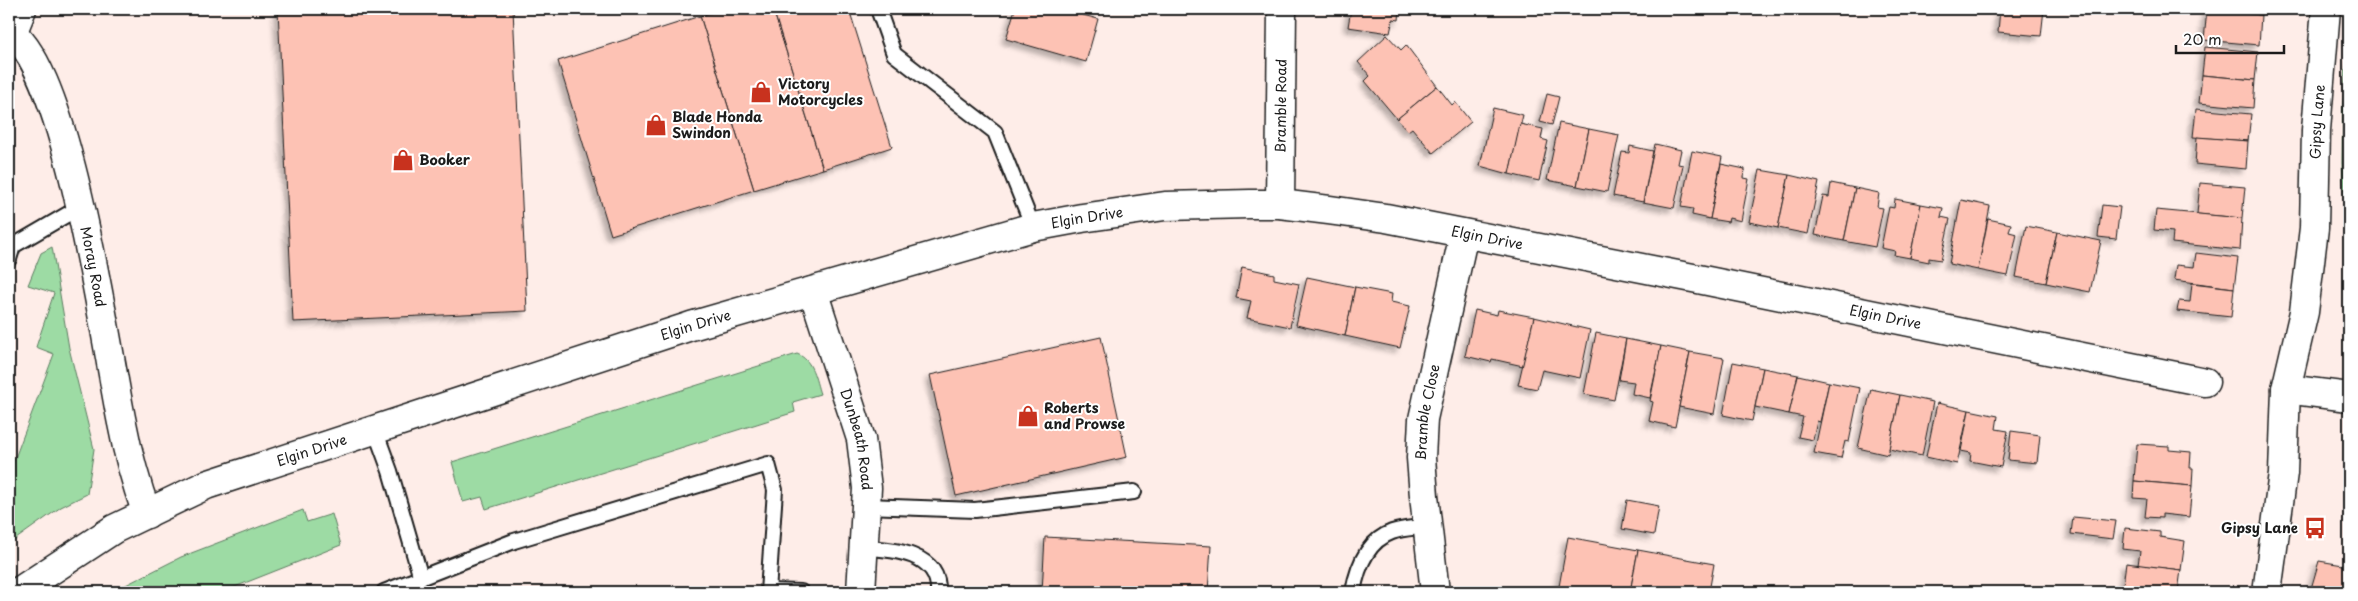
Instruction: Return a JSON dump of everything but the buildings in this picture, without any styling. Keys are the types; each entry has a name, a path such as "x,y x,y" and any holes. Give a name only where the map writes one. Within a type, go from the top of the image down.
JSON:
{"street":[{"path":"10,33 22,9"},
{"name":"Bramble Road","path":"1280,204 1282,9"},
{"name":"Gipsy Lane","path":"2267,592 2283,473 2286,389 2304,312 2314,228 2316,130 2326,9"},
{"name":"Moray Road","path":"10,33 30,54 43,80 74,172 122,425 134,480 147,514"},
{"name":"Elgin Drive","path":"18,592 114,529 206,485 691,326 1034,227 1165,206 1280,204 1386,218 1689,277 2205,382"},
{"name":"Bramble Close","path":"1436,592 1427,526 1421,458 1424,419 1464,234"},
{"name":"Dunbeath Road","path":"813,291 861,438 867,488 861,592"},
{"path":"2286,389 2349,397"}],"lane":[{"path":"878,9 894,54 995,132 1034,227"},
{"path":"9,259 13,246 80,208"},
{"path":"375,430 390,471 413,584"},
{"path":"384,592 413,584 514,541 768,464 774,490 768,591 801,592"},
{"path":"866,506 975,510 1134,492"},
{"path":"1353,592 1361,562 1369,549 1380,538 1392,532 1427,526"},
{"path":"864,548 891,549 915,556 933,570 938,584 938,592"}],"green space":[{"path":"2349,29 2349,274 2342,163 2343,103"},
{"path":"52,247 69,348 94,449 87,494 61,507 9,544 9,474 54,354 36,347 54,293 28,285 41,253"},
{"path":"797,354 810,365 820,394 793,402 795,412 486,509 482,497 463,502 452,462"},
{"path":"303,510 307,522 332,514 341,545 222,592 112,592 181,557"}],"place":[{"name":"Victory Motorcycles","path":"761,92"},
{"name":"Blade Honda Swindon","path":"656,125"},
{"name":"Booker","path":"403,160"},
{"name":"Roberts and Prowse","path":"1028,416"},
{"name":"Gipsy Lane","path":"2315,528"}]}
